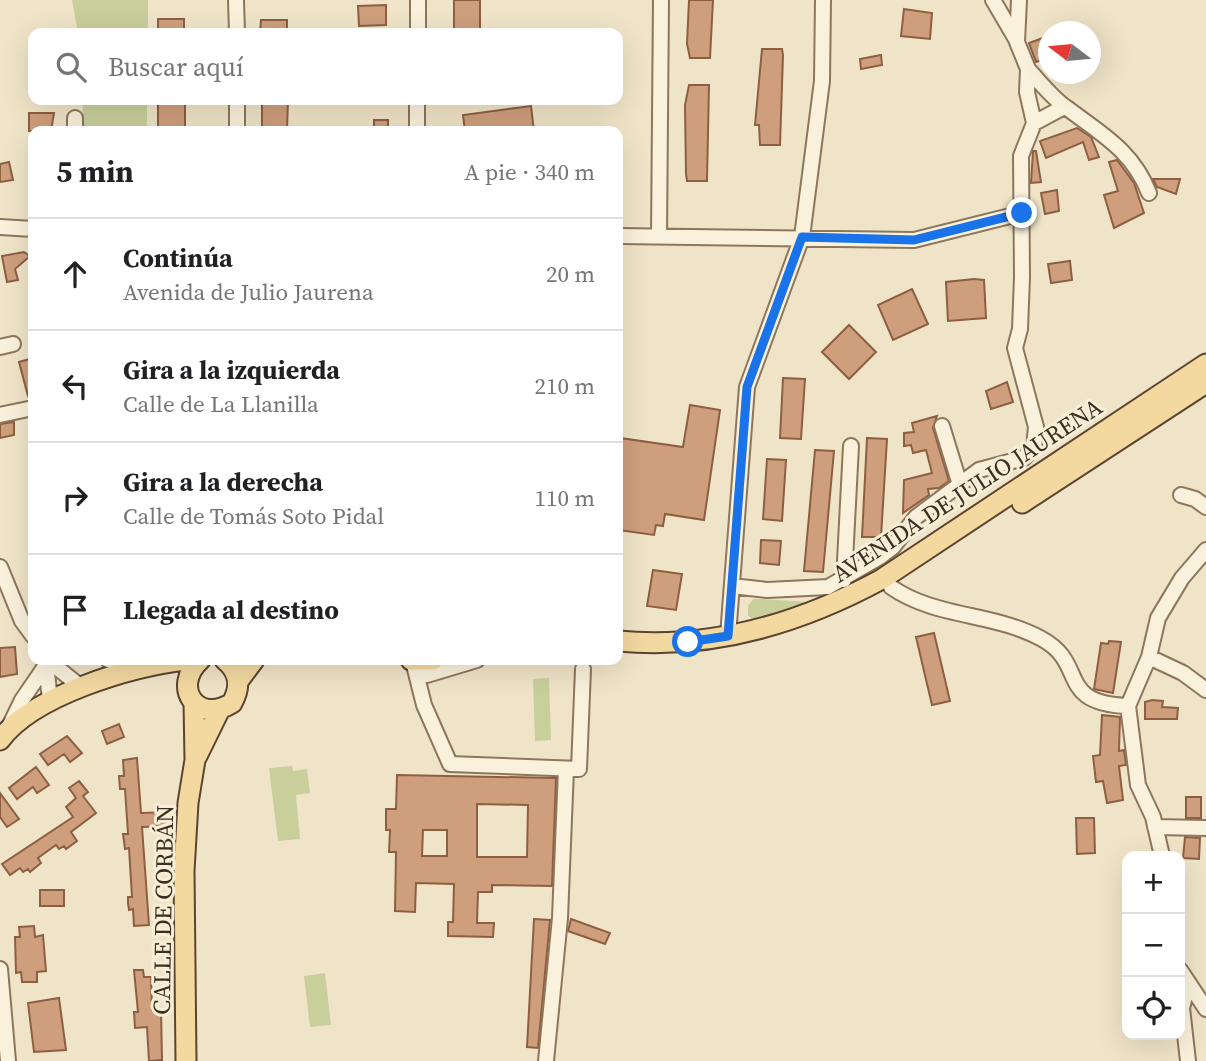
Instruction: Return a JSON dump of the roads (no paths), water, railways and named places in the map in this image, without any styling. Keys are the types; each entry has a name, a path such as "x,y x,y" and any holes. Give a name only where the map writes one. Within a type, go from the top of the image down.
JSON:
{"main road":[{"name":"AVENIDA DE JULIO JAURENA","path":"623,640 688,642 728,636 780,624 839,602 882,579 1206,364"},
{"name":"AVENIDA DE JULIO JAURENA","path":"623,652 701,652 783,636 850,610 891,587 1206,383"},
{"path":"3,736 22,716 50,700 81,687 153,665"},
{"path":"190,694 188,675 195,665"},
{"path":"231,665 239,680"},
{"path":"239,680 250,665"},
{"path":"147,667 172,673 206,709 220,709"},
{"name":"CALLE DE CORBÁN","path":"195,760 220,709 232,703 239,680"},
{"name":"CALLE DE CORBÁN","path":"186,1061 184,871 188,803 195,760 190,694"}],"street":[{"path":"236,0 237,28"},
{"path":"418,0 418,28"},
{"path":"659,236 661,0"},
{"path":"728,636 747,387 802,237 822,81 823,0"},
{"path":"993,0 1017,42 1028,69 1064,107 1126,152 1141,172 1149,193"},
{"path":"1017,42 1019,0"},
{"path":"732,586 814,590 844,580 880,558 893,547 916,517 960,485 989,465 1024,458 1034,447 1036,427 1015,348 1020,329 1021,156 1034,123 1027,92 1028,69"},
{"path":"237,105 237,126"},
{"path":"417,105 417,126"},
{"path":"1034,123 1064,107"},
{"path":"623,236 914,240 1022,213"},
{"path":"0,228 28,229"},
{"path":"0,415 28,409"},
{"path":"942,426 960,485"},
{"path":"844,580 851,446"},
{"path":"1181,495 1195,499 1206,507"},
{"path":"1160,851 1156,827 1138,785 1129,706 1149,657 1158,618 1167,600 1206,550"},
{"path":"0,567 22,621 28,629"},
{"path":"891,587 934,606 1030,633 1044,640 1062,658 1086,697 1100,703 1129,706"},
{"path":"1149,657 1183,673 1206,690"},
{"path":"3,736 43,665"},
{"path":"45,665 50,700"},
{"path":"52,665 81,687"},
{"path":"140,665 147,667"},
{"path":"414,665 424,705 450,764 566,769 579,769 583,669"},
{"path":"547,1061 560,918 566,769"},
{"path":"1156,827 1206,828"},
{"path":"0,969 8,1061"},
{"path":"1184,977 1206,1009"},
{"path":"1188,985 1182,1008 1188,1061"}]}
